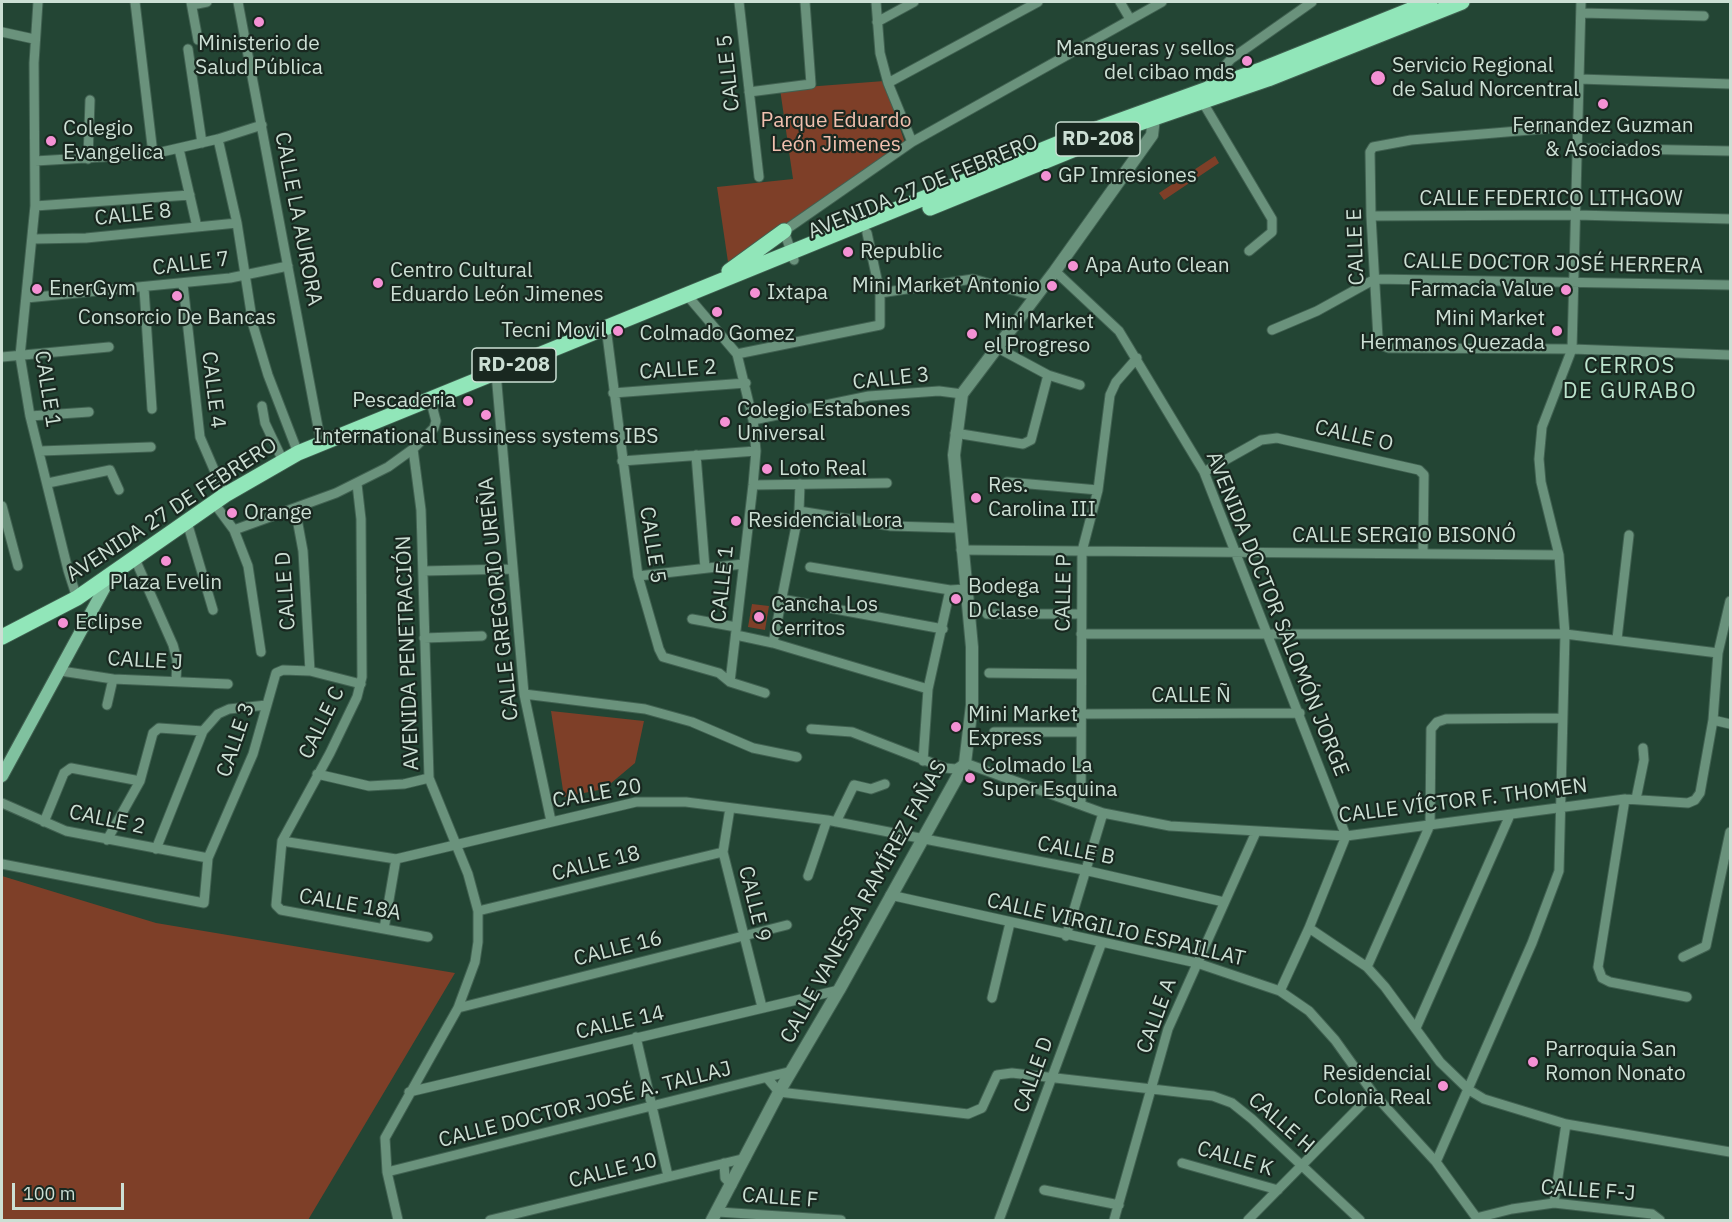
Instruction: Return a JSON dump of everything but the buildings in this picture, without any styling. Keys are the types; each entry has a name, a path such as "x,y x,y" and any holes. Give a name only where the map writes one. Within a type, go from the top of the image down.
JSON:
{"main road":[{"name":"AVENIDA 27 DE FEBRERO","path":"2,637 77,598 219,499 298,453 706,286 793,255 1152,113 1204,95 1430,2"},
{"name":"AVENIDA 27 DE FEBRERO","path":"1204,95 1268,79 1462,2"},
{"name":"AVENIDA 27 DE FEBRERO","path":"793,255 867,233 1152,113"},
{"path":"706,286 784,231"},
{"path":"2,776 112,574"}],"street":[{"name":"CALLE 1","path":"38,2 34,39 36,207 20,356 30,416 77,598"},
{"path":"135,2 153,154"},
{"path":"198,40 191,3 207,2"},
{"name":"CALLE LA AURORA","path":"238,2 321,443"},
{"name":"CALLE 5","path":"739,2 759,177"},
{"path":"749,92 811,84 805,2"},
{"path":"876,2 880,53 888,83 912,142"},
{"path":"877,22 914,2"},
{"path":"888,83 1038,2"},
{"path":"1120,2 1130,19"},
{"path":"793,255 784,231 912,142 1162,2"},
{"path":"1249,251 1272,232 1272,219 1204,95 1231,58 1312,2"},
{"path":"1436,1162 1560,871 1565,634 1559,555 1541,482 1539,459 1542,427 1572,349 1581,2"},
{"path":"1581,14 1704,16"},
{"path":"2,32 34,39"},
{"path":"188,49 202,143"},
{"path":"1579,79 1731,84"},
{"path":"88,159 90,100"},
{"name":"CALLE VANESSA RAMÍREZ FAÑAS","path":"715,1216 779,1092 839,990 965,763 972,705 972,647 959,528 955,433 962,394 1055,271 1152,135 1152,113"},
{"path":"35,161 153,154 218,139 262,125"},
{"name":"CALLE E","path":"1572,349 1389,348 1381,345 1378,338 1371,216 1370,152 1373,147 1411,140 1578,126"},
{"path":"218,139 237,223 255,333 298,453"},
{"path":"1578,148 1731,151"},
{"path":"179,149 198,226"},
{"path":"36,207 190,195"},
{"name":"CALLE FEDERICO LITHGOW","path":"1371,216 1576,215 1731,219"},
{"name":"CALLE 8","path":"33,239 86,238 237,223"},
{"path":"737,354 877,327 882,321 880,293 867,233"},
{"name":"CALLE 7","path":"26,298 183,284 288,266"},
{"name":"AVENIDA DOCTOR SALOMÓN JORGE","path":"1055,271 1119,331 1204,472 1238,553 1347,836"},
{"path":"880,293 973,279 1034,296"},
{"path":"1272,330 1317,311 1375,279"},
{"name":"CALLE DOCTOR JOSÉ HERRERA","path":"1375,279 1731,285"},
{"name":"CALLE 4","path":"183,284 200,437 219,499"},
{"path":"144,288 152,409"},
{"name":"CALLE 1","path":"686,294 737,354 746,383 753,420 756,451 730,682"},
{"name":"CALLE 5","path":"606,327 638,576 663,657 718,674 730,682 765,693"},
{"path":"2,357 109,347"},
{"path":"996,347 1048,375 1080,385"},
{"path":"1572,349 1731,355"},
{"name":"CALLE P","path":"1081,805 1082,551 1098,490 1110,395 1116,382 1137,358"},
{"name":"CALLE GREGORIO UREÑA","path":"496,373 511,569 524,694 551,820"},
{"path":"955,433 1028,443 1048,375"},
{"name":"CALLE 2","path":"613,393 746,383"},
{"name":"CALLE 3","path":"753,420 869,396 939,391 962,394"},
{"path":"234,530 357,484 413,449 436,425 430,398"},
{"path":"262,406 265,423 283,461"},
{"path":"30,416 89,412"},
{"name":"CALLE O","path":"1204,472 1261,440 1277,438 1419,470 1424,475 1423,552"},
{"path":"40,451 151,447"},
{"name":"AVENIDA PENETRACIÓN","path":"398,1221 387,1172 385,1138 458,1008 475,962 478,942 478,911 457,843 429,778 423,571 420,510 413,449"},
{"path":"622,460 756,451"},
{"path":"696,455 705,568"},
{"path":"48,483 110,470 119,490"},
{"path":"1007,482 1098,490"},
{"path":"753,485 887,483"},
{"name":"CALLE C","path":"276,897 282,841 335,743 361,684 362,562 357,484"},
{"path":"773,643 799,511 800,484"},
{"path":"219,499 248,566 261,652"},
{"path":"2,506 18,566"},
{"name":"CALLE D","path":"295,508 303,551 310,671"},
{"path":"799,511 891,526 959,528"},
{"path":"186,522 213,610"},
{"path":"1617,639 1629,535"},
{"name":"CALLE SERGIO BISONÓ","path":"962,550 1238,553 1423,552 1559,555"},
{"path":"135,559 173,645 177,660 176,681"},
{"path":"638,576 743,564"},
{"path":"810,567 950,590 966,589"},
{"path":"423,571 511,569"},
{"path":"923,761 928,689 950,590"},
{"path":"782,599 943,629"},
{"path":"1731,601 1718,653 1713,720 1731,724"},
{"path":"987,614 1081,614"},
{"path":"692,618 928,689"},
{"path":"1081,633 1565,634 1718,653"},
{"path":"424,638 482,636"},
{"name":"CALLE 3","path":"2,864 196,903 205,901 208,858 253,754 279,670 310,671 361,684"},
{"name":"CALLE J","path":"61,671 113,679 228,684"},
{"path":"989,673 1081,674"},
{"path":"107,705 113,679"},
{"path":"524,694 645,709 692,722 753,748 797,757"},
{"path":"156,849 203,731 218,714 229,709 267,705"},
{"name":"CALLE Ñ","path":"1081,714 1300,713"},
{"path":"1367,967 1430,825 1431,729 1437,722 1446,719 1562,718"},
{"name":"CALLE VÍCTOR F. THOMEN","path":"965,763 1103,813 1154,824 1347,836 1625,800 1688,803 1695,800 1700,793 1713,720"},
{"path":"107,840 140,781 153,733 159,728 203,731"},
{"path":"811,729 852,732 950,770 965,763"},
{"path":"994,732 1081,732"},
{"path":"1636,799 1644,760 1642,748"},
{"path":"44,822 64,773 71,768 140,781"},
{"path":"317,774 369,786 404,784 429,778"},
{"path":"808,876 832,821 855,785 871,789 885,784"},
{"path":"1625,800 1598,967 1602,978 1610,982 1687,997"},
{"name":"CALLE 20","path":"282,841 396,859 551,820 636,802 686,802 832,821 921,840"},
{"name":"CALLE 2","path":"2,803 66,831 208,858"},
{"name":"CALLE 9","path":"730,808 723,852 762,1007"},
{"path":"1066,936 1103,813"},
{"path":"1416,1028 1510,815"},
{"name":"CALLE A","path":"1114,1221 1168,1029 1256,832"},
{"path":"1683,957 1706,946 1719,877 1731,832"},
{"path":"1280,991 1347,836"},
{"name":"CALLE B","path":"921,840 1084,870 1224,902"},
{"name":"CALLE 18","path":"478,911 723,852"},
{"path":"384,929 396,859"},
{"path":"1719,877 1731,879"},
{"name":"CALLE VIRGILIO ESPAILLAT","path":"890,895 1066,936 1197,963 1280,991 1309,1011 1373,1094 1436,1162 1477,1219"},
{"name":"CALLE 18A","path":"276,897 276,905 281,910 428,937"},
{"path":"992,998 1010,923"},
{"name":"CALLE 16","path":"458,1008 787,925"},
{"path":"1309,928 1367,967 1386,987 1440,1062 1468,1090 1514,1110 1566,1124 1731,1152"},
{"name":"CALLE D","path":"999,1221 1102,942"},
{"name":"CALLE 14","path":"409,1092 839,990"},
{"path":"636,1037 668,1176"},
{"name":"CALLE DOCTOR JOSÉ A. TALLAJ","path":"387,1172 768,1079 792,1071"},
{"name":"CALLE H","path":"779,1092 969,1114 982,1108 997,1075 1012,1072 1153,1087 1224,1099 1252,1119 1360,1221"},
{"path":"768,1079 779,1092"},
{"path":"1248,1221 1373,1094"},
{"path":"1554,1203 1566,1124"},
{"name":"CALLE 10","path":"490,1221 746,1158"},
{"path":"724,1163 725,1178 732,1185"},
{"name":"CALLE K","path":"1182,1163 1278,1190"},
{"path":"1044,1190 1119,1205"},
{"name":"CALLE F-J","path":"1477,1219 1512,1209 1554,1203 1652,1214 1660,1221"},
{"name":"CALLE F","path":"715,1216 841,1221"}],"green space":[{"name":"Parque Eduardo León Jimenes","path":"884,81 906,146 728,262 717,187 793,179 780,89"},
{"path":"1215,156 1219,163 1164,200 1159,193"},
{"name":"Cancha Los Cerritos","path":"752,604 769,606 765,630 748,627"},
{"path":"551,711 644,721 635,763 604,789 564,797"},
{"path":"2,876 156,923 455,973 308,1220 2,1220"}],"place":[{"name":"Ministerio de Salud Pública","path":"259,22"},
{"name":"Mangueras y sellos del cibao mds","path":"1247,61"},
{"name":"Servicio Regional de Salud Norcentral","path":"1378,78"},
{"name":"Fernandez Guzman & Asociados","path":"1603,104"},
{"name":"Colegio Evangelica","path":"51,141"},
{"name":"GP Imresiones","path":"1046,176"},
{"name":"Republic","path":"848,252"},
{"name":"Apa Auto Clean","path":"1073,266"},
{"name":"Centro Cultural Eduardo León Jimenes","path":"378,283"},
{"name":"Mini Market Antonio","path":"1052,286"},
{"name":"EnerGym","path":"37,289"},
{"name":"Farmacia Value","path":"1566,290"},
{"name":"Ixtapa","path":"755,293"},
{"name":"Consorcio De Bancas","path":"177,296"},
{"name":"Colmado Gomez","path":"717,312"},
{"name":"Tecni Movil","path":"618,331"},
{"name":"Mini Market Hermanos Quezada","path":"1557,331"},
{"name":"Mini Market el Progreso","path":"972,334"},
{"name":"Pescaderia","path":"468,401"},
{"name":"International Bussiness systems IBS","path":"486,415"},
{"name":"Colegio Estabones Universal","path":"725,422"},
{"name":"Loto Real","path":"767,469"},
{"name":"Res. Carolina III","path":"976,498"},
{"name":"Orange","path":"232,513"},
{"name":"Residencial Lora","path":"736,521"},
{"name":"Plaza Evelin","path":"166,561"},
{"name":"Bodega D Clase","path":"956,599"},
{"name":"Cancha Los Cerritos","path":"759,617"},
{"name":"Eclipse","path":"63,623"},
{"name":"Mini Market Express","path":"956,727"},
{"name":"Colmado La Super Esquina","path":"970,778"},
{"name":"Parroquia San Romon Nonato","path":"1533,1062"},
{"name":"Residencial Colonia Real","path":"1443,1086"}],"district":[{"name":"CERROS DE GURABO","path":"1630,380"}]}
